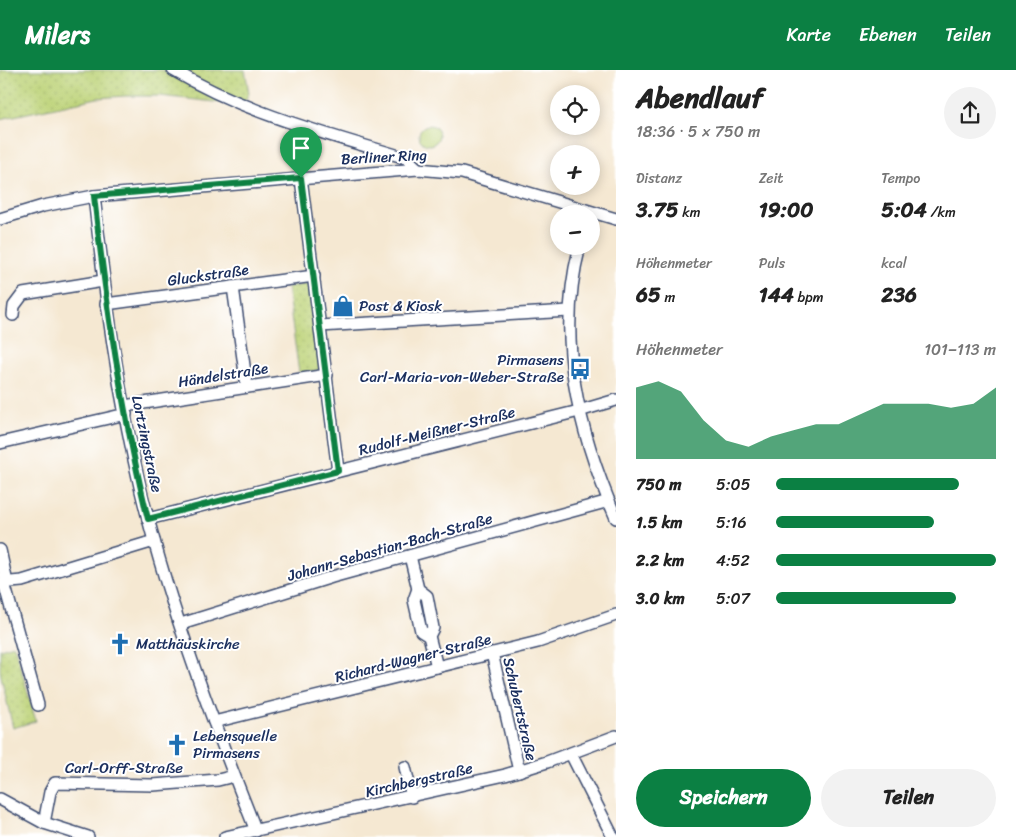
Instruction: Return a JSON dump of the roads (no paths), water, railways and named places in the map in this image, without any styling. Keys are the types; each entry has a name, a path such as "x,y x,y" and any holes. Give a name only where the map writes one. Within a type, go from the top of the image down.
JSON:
{"street":[{"path":"173,70 210,90 262,113 406,158 418,169"},
{"name":"Berliner Ring","path":"0,219 43,206 94,196 418,169 462,173 564,205"},
{"path":"301,178 338,471"},
{"name":"Lortzingstraße","path":"94,196 106,304 125,410 148,519 214,722 256,831"},
{"name":"Berliner Ring","path":"600,216 616,220"},
{"path":"578,255 569,311 570,349 584,434 616,518"},
{"name":"Gluckstraße","path":"106,304 314,276"},
{"path":"13,315 14,306 23,294 103,281"},
{"path":"233,287 247,387"},
{"path":"320,326 569,311"},
{"name":"Händelstraße","path":"0,443 125,410 247,387 327,375"},
{"name":"Rudolf-Meißner-Straße","path":"148,519 580,411 616,400"},
{"name":"Johann-Sebastian-Bach-Straße","path":"181,624 332,577 609,501"},
{"path":"4,583 154,541"},
{"path":"0,550 4,583 38,705"},
{"path":"410,556 418,589 427,596 433,628 429,636 438,667"},
{"name":"Richard-Wagner-Straße","path":"214,722 562,636 616,615"},
{"name":"Schubertstraße","path":"492,653 519,771"},
{"name":"Kirchbergstraße","path":"225,837 412,797 519,771 571,754 616,736"},
{"path":"571,754 613,837"},
{"path":"405,767 412,797"},
{"name":"Carl-Orff-Straße","path":"44,824 50,792 55,783 154,785 218,780 234,776"},
{"path":"0,799 44,824 88,837"}],"place":[{"name":"Post & Kiosk","path":"343,306"},
{"name":"Pirmasens Carl-Maria-von-Weber-Straße","path":"580,369"},
{"name":"Matthäuskirche","path":"120,644"},
{"name":"Lebensquelle Pirmasens","path":"177,745"}]}
